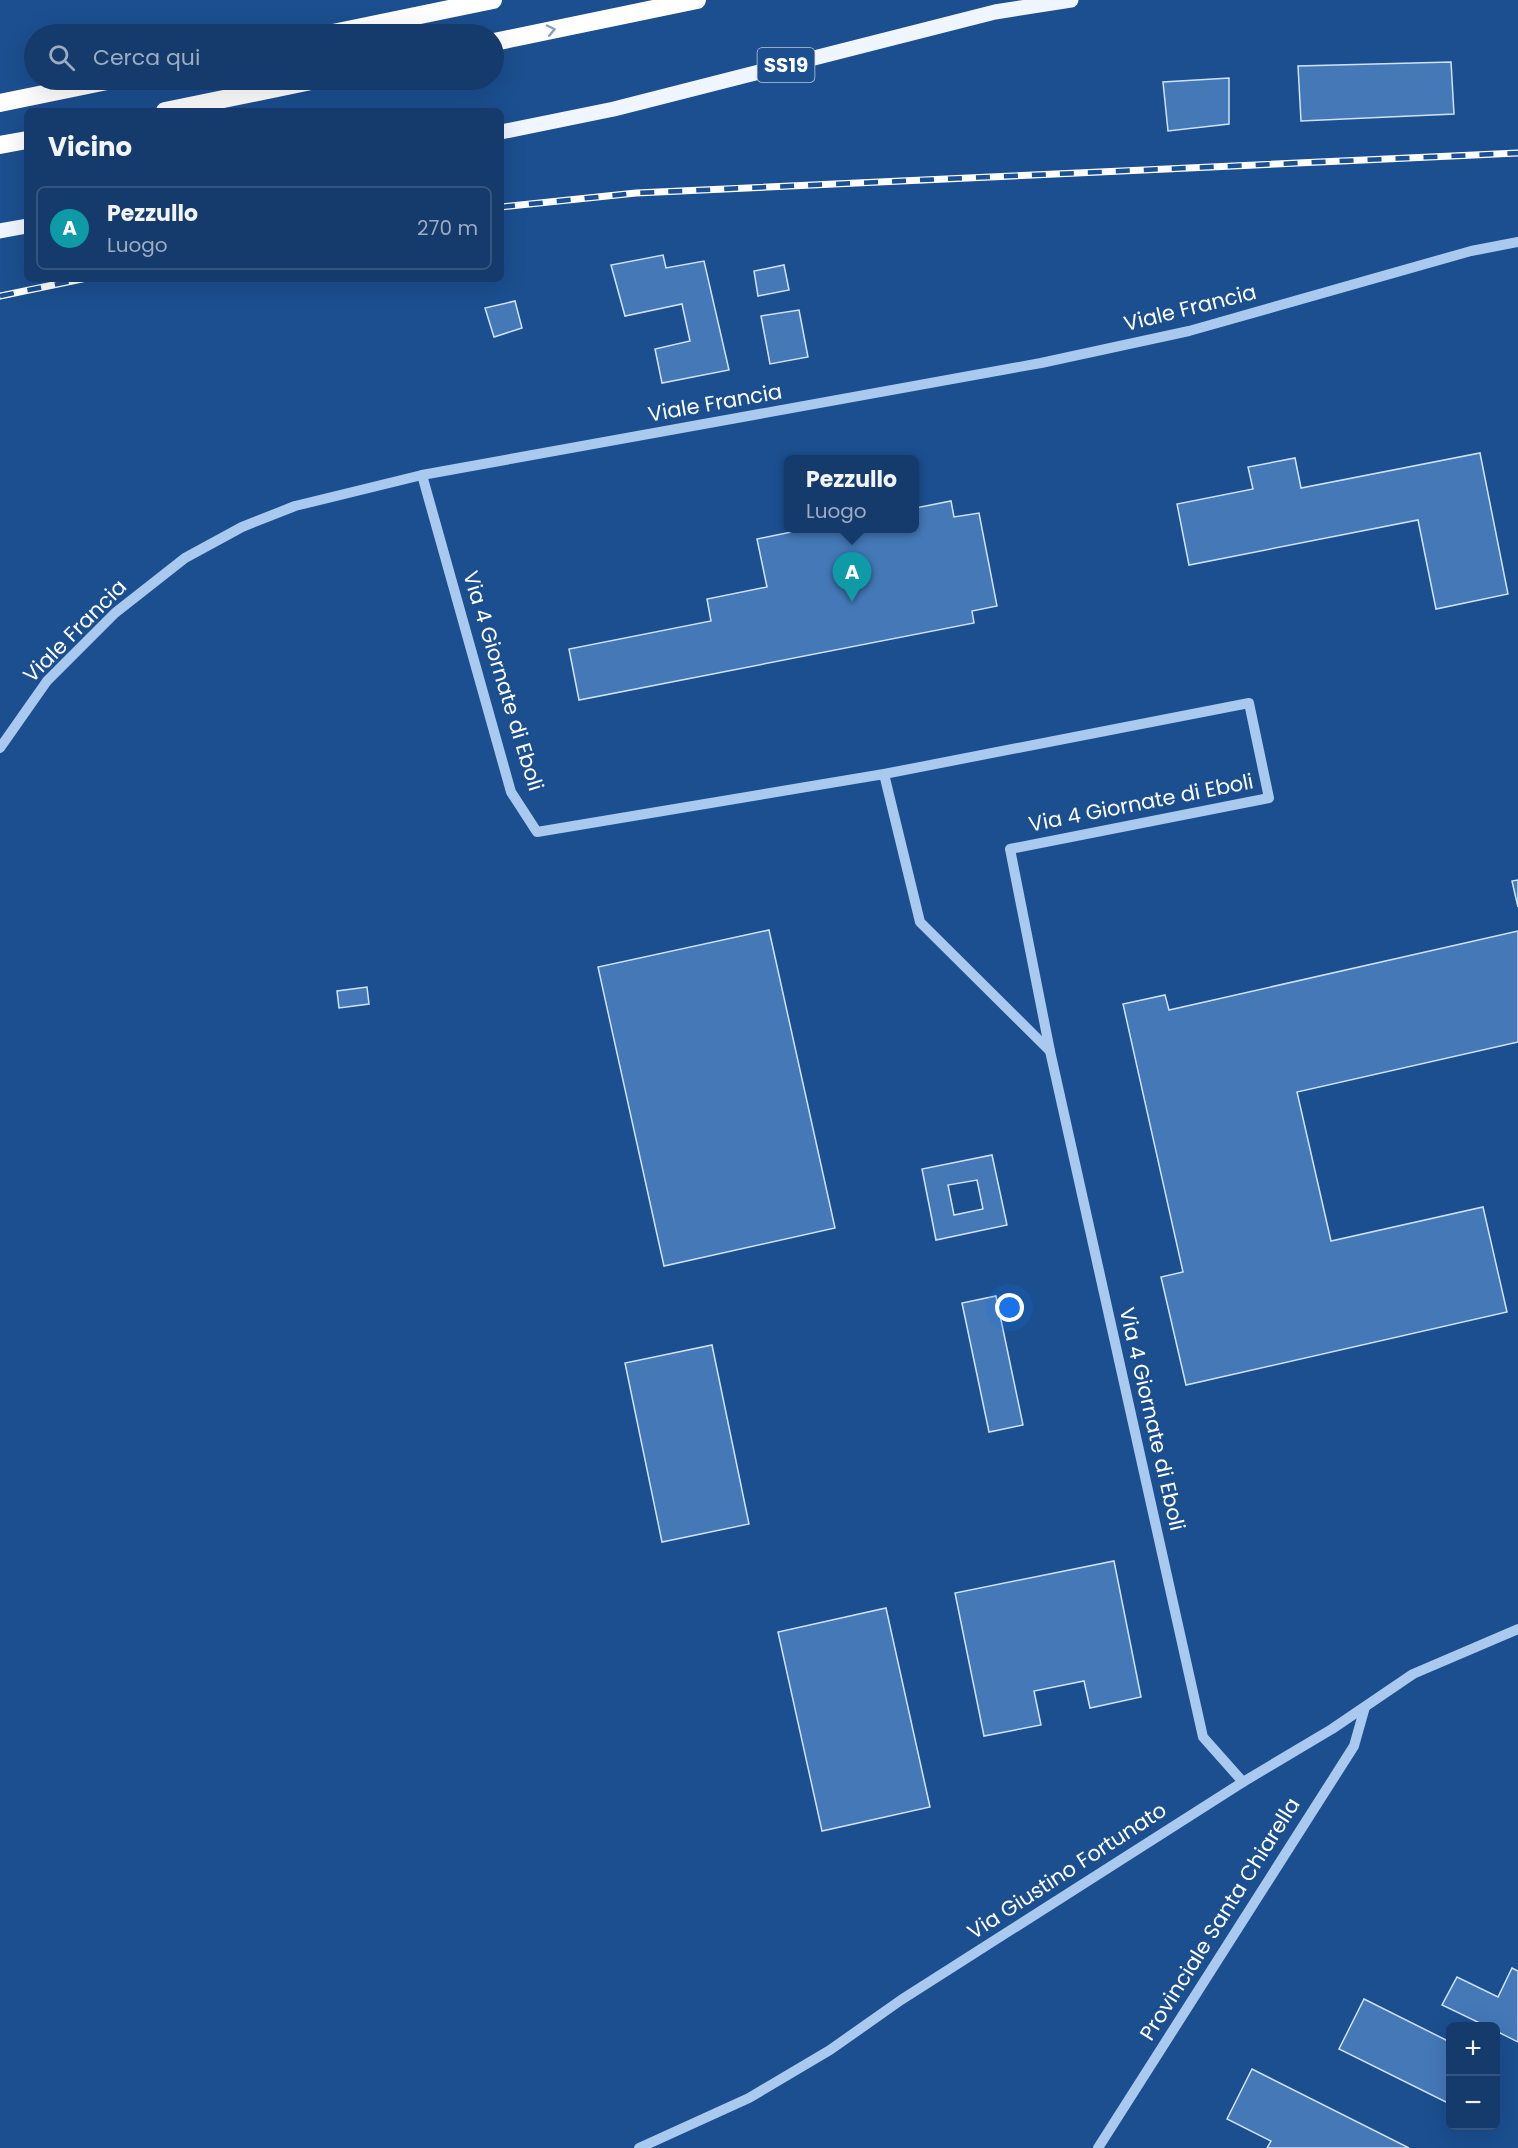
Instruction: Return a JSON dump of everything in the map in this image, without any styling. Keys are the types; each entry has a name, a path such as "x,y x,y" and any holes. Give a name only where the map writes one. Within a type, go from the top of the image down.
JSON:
{"highway":[{"path":"377,24 493,0"},
{"path":"504,40 697,0"},
{"path":"0,103 63,90"},
{"path":"180,108 267,90"},
{"path":"0,145 24,141"}],"main road":[{"name":"SS19","path":"504,131 614,109 995,12 1071,0"},
{"path":"0,231 24,227"}],"street":[{"name":"Viale Francia","path":"0,748 47,681 115,613 185,558 242,527 295,506 422,475 1041,363 1190,331 1471,251 1518,242"},
{"name":"Via 4 Giornate di Eboli","path":"422,475 512,792 537,832 884,774 1249,703 1269,798 1010,849 1050,1051 1203,1737 1243,1782"},
{"path":"884,774 920,922 1050,1051"},
{"name":"Via Giustino Fortunato","path":"639,2148 749,2098 830,2050 901,2000 1365,1707 1413,1674 1518,1629"},
{"name":"Provinciale Santa Chiarella","path":"1098,2148 1354,1746 1365,1707"}],"building":[{"path":"1451,62 1454,114 1301,121 1298,66"},
{"path":"1229,78 1229,124 1168,131 1163,82"},
{"path":"663,255 666,268 704,261 729,370 662,383 655,349 690,341 682,304 625,316 611,265"},
{"path":"784,265 789,290 758,296 754,271"},
{"path":"515,301 522,328 494,337 485,308"},
{"path":"799,310 808,357 770,364 761,316"},
{"path":"1480,453 1508,594 1436,609 1418,520 1189,565 1177,504 1253,489 1248,467 1295,458 1301,488"},
{"path":"951,501 954,517 979,513 997,606 972,611 974,623 579,700 569,649 711,621 707,599 767,587 757,539 786,533 919,533 919,507"},
{"path":"1518,880 1518,907 1512,881"},
{"path":"769,930 835,1228 664,1266 598,967"},
{"path":"1518,931 1518,1042 1297,1092 1331,1241 1483,1207 1507,1312 1186,1385 1161,1277 1183,1272 1123,1004 1165,995 1169,1010"},
{"path":"367,987 369,1004 339,1008 337,991"},
{"path":"992,1155 1007,1225 936,1240 922,1169","holes":["977,1180 983,1209 954,1215 948,1185"]},
{"path":"996,1296 1023,1425 989,1432 962,1303"},
{"path":"712,1345 749,1524 662,1542 625,1363"},
{"path":"1114,1561 1141,1697 1090,1708 1084,1681 1034,1691 1041,1725 984,1736 955,1593"},
{"path":"886,1608 930,1807 822,1831 778,1632"},
{"path":"1512,1968 1518,1971 1518,2042 1500,2033 1500,2022 1478,2022 1442,2005 1457,1977 1498,1997"},
{"path":"1364,1999 1446,2040 1446,2102 1339,2049"},
{"path":"1252,2069 1409,2148 1267,2148 1271,2141 1227,2119"}],"railway":[{"path":"504,207 636,193 1518,153"},
{"path":"0,296 68,282"}],"place":[{"name":"Pezzullo","path":"852,602"}]}
